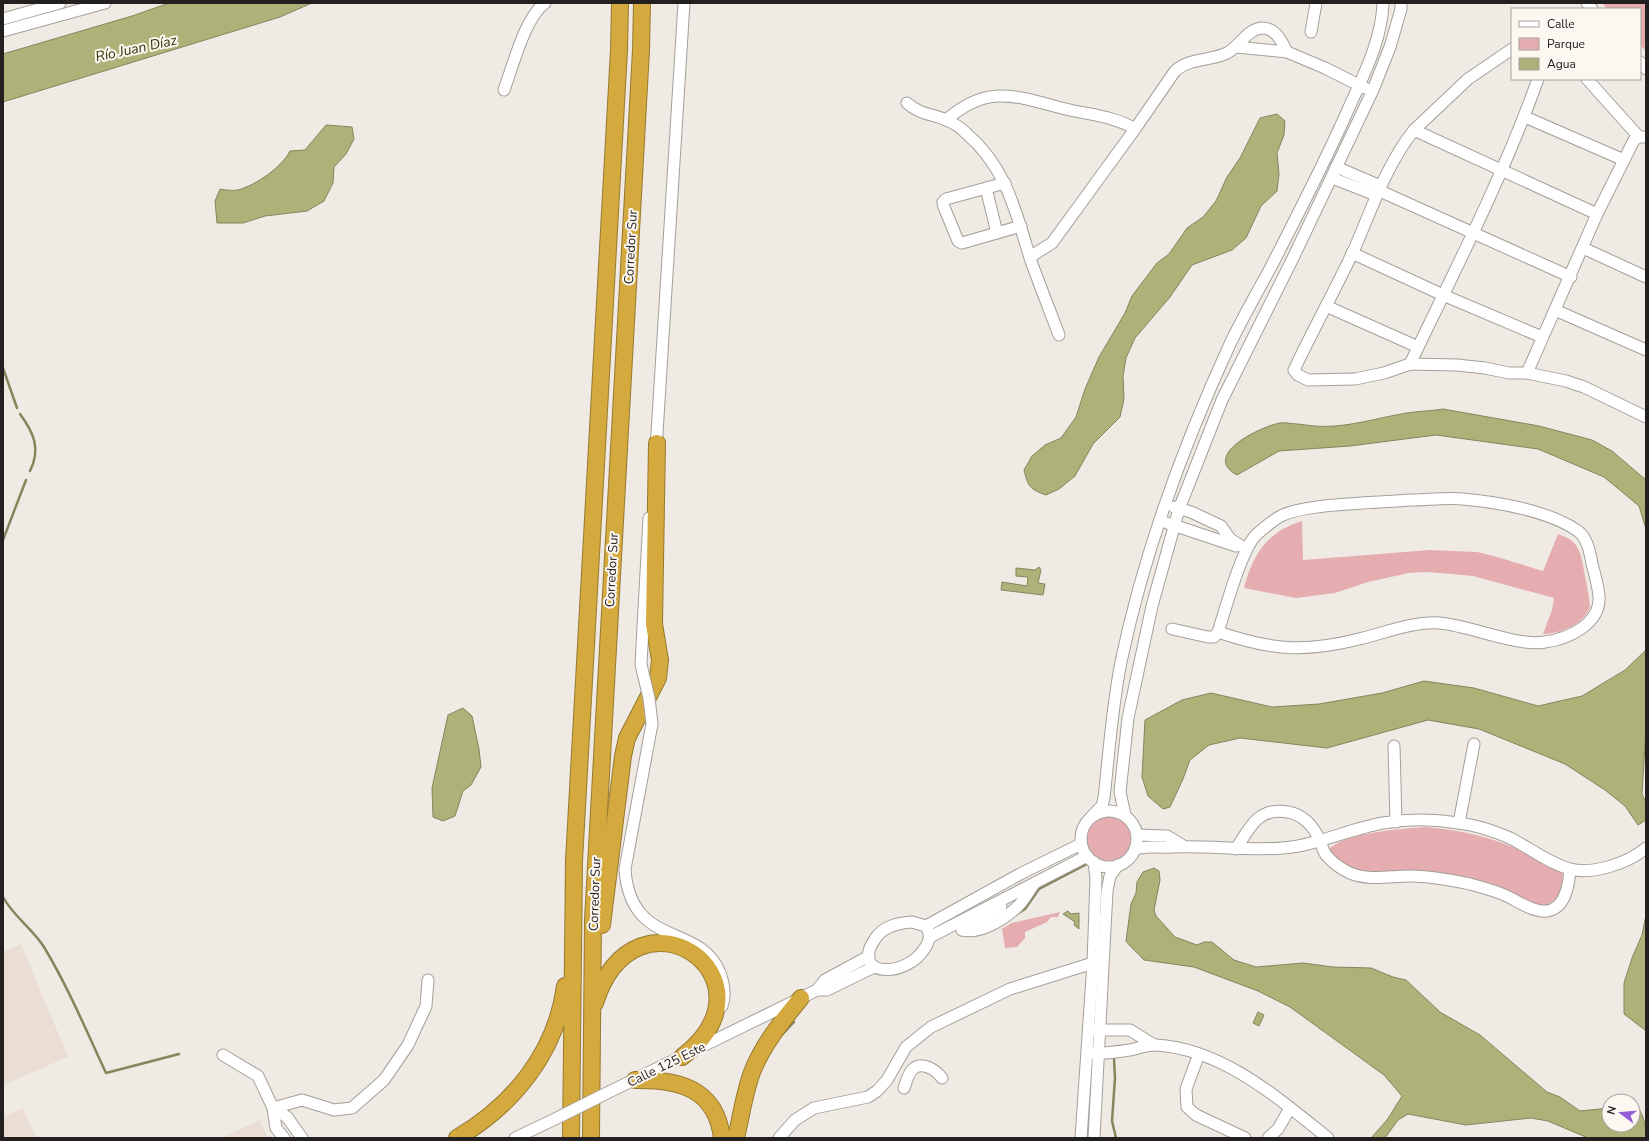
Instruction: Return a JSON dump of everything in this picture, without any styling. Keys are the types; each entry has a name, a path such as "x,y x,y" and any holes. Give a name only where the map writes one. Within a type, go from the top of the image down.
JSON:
{"highway":[{"name":"Corredor Sur","path":"571,1138 575,844 619,50 620,3"},
{"name":"Corredor Sur","path":"592,1137 592,988 595,874 641,58 642,3"},
{"path":"592,988 601,936 623,756 627,738 654,686 660,668 654,624 657,443"},
{"path":"457,1138 484,1122 508,1101 528,1077 543,1052 556,1025 564,996 573,929"},
{"path":"592,1012 605,979 621,957 640,946 662,943 682,947 693,953 710,972 715,982 718,995 717,1008 712,1022 700,1040 682,1057"},
{"path":"736,1138 748,1086 755,1066 776,1030 801,998"},
{"path":"635,1080 666,1080 678,1083 696,1092 704,1099 715,1113 722,1138"}],"street":[{"path":"3,19 60,3"},
{"path":"3,31 105,3"},
{"path":"504,90 530,19 545,3"},
{"path":"684,3 657,443 646,541 641,664 649,698 652,724 627,862 626,882 629,895 642,915 654,924 695,944 712,958 718,969 724,989 724,999 721,1009 712,1022"},
{"path":"1311,32 1316,3"},
{"path":"1094,1030 1093,963 1096,879 1090,859 1081,844 1084,826 1102,806 1104,798 1113,714 1121,663 1140,584 1159,521 1197,420 1231,342 1330,150 1359,86 1376,41 1383,3"},
{"path":"1125,816 1120,792 1128,718 1152,606 1179,509 1222,400 1373,90 1390,47 1401,9 1401,3"},
{"path":"1030,257 1052,243 1135,129 1174,71 1181,65 1217,56 1236,47 1254,30 1262,28 1270,30 1280,37 1287,52"},
{"path":"1236,47 1287,52 1325,68 1359,86 1373,90"},
{"path":"1511,50 1468,79 1414,130 1402,145 1352,253 1294,370 1298,375 1308,380 1355,379 1384,373 1410,364 1457,365 1485,368 1509,373 1527,373 1566,381 1584,387 1646,417"},
{"path":"1410,364 1502,170 1538,80"},
{"path":"1527,373 1542,337 1571,277 1597,214 1634,140 1642,137 1588,80"},
{"path":"946,120 957,110 971,102 997,96 1018,98 1119,121 1135,129"},
{"path":"907,103 914,109 946,120 966,132 986,153 1004,183 1021,226 1030,257 1059,335"},
{"path":"1524,117 1624,160"},
{"path":"1414,130 1597,214"},
{"path":"1334,172 1373,194 1380,191 1571,277"},
{"path":"1004,183 946,199 943,202 944,207 958,241 962,243 1021,226"},
{"path":"986,188 997,233"},
{"path":"1583,248 1646,276"},
{"path":"1352,253 1443,295 1542,337"},
{"path":"1326,306 1418,347"},
{"path":"1555,310 1646,350"},
{"path":"1172,629 1214,637 1218,632 1246,549 1255,536 1282,515 1299,510 1350,503 1461,498 1512,507 1558,520 1580,533 1589,548 1599,598 1596,613 1585,626 1564,638 1542,643 1520,641 1462,626 1431,623 1402,627 1357,640 1296,649 1268,647 1245,642 1218,632"},
{"path":"1165,504 1221,526 1230,539 1246,549"},
{"path":"1159,521 1246,549"},
{"path":"1459,823 1474,744"},
{"path":"1394,746 1396,822"},
{"path":"1092,816 1108,811 1117,812 1125,816 1130,821 1137,835 1139,848"},
{"path":"1236,849 1250,825 1262,814 1277,811 1290,812 1301,817 1313,827 1325,854 1336,864 1351,873 1375,878 1410,876 1448,880 1503,894 1538,910 1547,911 1556,907 1562,901 1567,892 1570,869"},
{"path":"1137,835 1167,836 1182,845 1236,849 1283,848 1320,841 1382,823 1436,820 1459,823 1510,838 1570,869 1606,868 1636,857 1646,848"},
{"path":"926,926 1002,884 1081,844"},
{"path":"1139,848 1156,854 1169,854 1182,845"},
{"path":"1094,1138 1094,1030 1107,892 1110,876 1118,866 1125,862 1139,848"},
{"path":"1090,859 1101,866 1118,866"},
{"path":"950,927 970,932 981,929 1033,886 1090,859"},
{"path":"1002,884 1012,902"},
{"path":"930,937 926,926 912,922 900,923 891,926 875,939 870,948 869,956 874,967 884,970 905,966 921,953 930,937 950,927 1012,902"},
{"name":"Calle 125 Este","path":"515,1138 817,990 825,980 869,956"},
{"path":"779,1138 795,1120 814,1108 868,1097 877,1091 887,1080 906,1047 930,1027 1010,989 1093,963"},
{"name":"Calle 125 Este","path":"817,990 827,990 874,967"},
{"path":"273,1108 302,1100 334,1110 352,1108 384,1080 408,1045 426,1006 428,980"},
{"path":"1094,1030 1130,1030 1154,1045"},
{"path":"1093,1053 1127,1050 1154,1045 1188,1050 1224,1064 1263,1087 1328,1138"},
{"path":"1081,1138 1093,1053"},
{"path":"1199,1054 1186,1089 1187,1108 1196,1115 1246,1138"},
{"path":"223,1055 258,1076 273,1108 276,1128 284,1138"},
{"path":"904,1088 912,1070 920,1066 928,1067 942,1078"},
{"path":"273,1108 287,1117 302,1138"},
{"path":"1268,1138 1278,1129 1290,1108"}],"shaded area":[{"path":"21,944 68,1057 3,1085 3,952"},
{"path":"23,1108 36,1138 3,1138 3,1117"},
{"path":"260,1120 268,1138 221,1138"}],"green space":[{"path":"1602,3 1646,3 1646,51 1641,46 1641,8 1606,8"},
{"path":"1302,521 1303,560 1430,550 1477,552 1543,571 1558,534 1566,537 1576,545 1579,550 1590,607 1583,618 1571,627 1550,634 1543,634 1552,610 1554,598 1473,576 1427,572 1409,573 1368,582 1335,593 1296,598 1244,588 1252,565 1263,546 1279,531"},
{"path":"1109,817 1121,821 1127,827 1131,839 1127,851 1121,857 1109,861 1097,857 1091,851 1087,839 1091,827 1097,821"},
{"path":"1425,827 1464,832 1488,838 1524,852 1546,865 1560,871 1563,875 1561,890 1557,898 1547,905 1538,905 1504,890 1359,871 1348,868 1330,852 1330,848 1350,838 1389,830"},
{"path":"1060,912 1058,917 1051,917 1047,922 1025,932 1025,938 1017,947 1005,948 1002,929 1011,923"},
{"path":"1094,1058 1091,1138 1086,1138"}],"water":[{"name":"Río Juan Díaz","path":"169,3 312,3 280,17 3,102 3,54 132,16"},
{"path":"1277,114 1285,121 1284,135 1277,153 1279,174 1277,191 1261,206 1246,238 1232,250 1192,265 1170,297 1135,338 1126,358 1123,376 1124,399 1120,417 1093,444 1075,476 1059,489 1046,495 1036,491 1028,483 1024,470 1032,456 1045,445 1061,438 1076,417 1085,389 1099,357 1125,313 1132,296 1157,263 1169,254 1187,228 1203,217 1216,201 1227,177 1240,158 1260,118"},
{"path":"326,125 352,127 354,139 346,154 334,167 333,183 324,201 307,211 265,216 243,223 217,223 215,201 220,189 238,190 260,180 275,169 290,151 305,150"},
{"path":"1443,409 1539,426 1592,440 1612,451 1646,480 1646,529 1639,506 1604,477 1538,449 1436,435 1350,446 1279,451 1237,475 1227,467 1226,459 1230,451 1238,443 1249,435 1271,425 1284,423 1335,426 1353,424 1407,413"},
{"path":"1039,567 1041,570 1038,583 1045,584 1043,595 1001,590 1002,582 1027,586 1028,577 1016,576 1016,568 1035,570"},
{"path":"1646,650 1646,728 1642,794 1646,803 1646,820 1638,825 1625,806 1605,790 1565,764 1479,729 1428,720 1327,748 1240,738 1209,745 1190,760 1170,807 1163,809 1148,796 1142,777 1145,720 1182,700 1211,693 1272,707 1319,704 1382,693 1424,681 1474,688 1538,706 1582,696 1625,670"},
{"path":"463,708 472,716 481,767 471,785 463,791 455,816 443,821 433,817 432,788 448,715"},
{"path":"1154,868 1159,871 1160,880 1154,910 1156,916 1175,937 1197,945 1204,942 1212,942 1234,960 1256,967 1303,963 1333,967 1371,968 1393,977 1406,980 1440,1012 1480,1035 1547,1092 1560,1097 1580,1111 1601,1109 1601,1133 1641,1133 1641,1112 1646,1129 1646,1138 1588,1138 1548,1121 1531,1118 1466,1125 1408,1114 1398,1120 1385,1138 1371,1138 1387,1120 1402,1096 1384,1075 1290,1007 1258,991 1194,967 1144,960 1128,944 1126,941 1131,904 1136,893 1137,882 1143,872"},
{"path":"1068,911 1071,914 1079,913 1079,929 1074,925 1075,922 1063,914"},
{"path":"1646,915 1645,1030 1624,1014 1624,983 1632,958 1642,935"},
{"path":"1258,1012 1264,1015 1259,1026 1253,1023"}],"waterway":[{"path":"3,368 17,408"},
{"path":"20,414 29,428 34,441 35,455 30,471"},
{"path":"3,540 26,480"},
{"path":"1014,916 1025,909 1039,889 1087,864"},
{"path":"3,897 12,910 39,940 53,962 106,1073 179,1054"},
{"path":"779,1038 794,1022"},
{"path":"1114,1059 1115,1078 1112,1121 1116,1138"}]}
